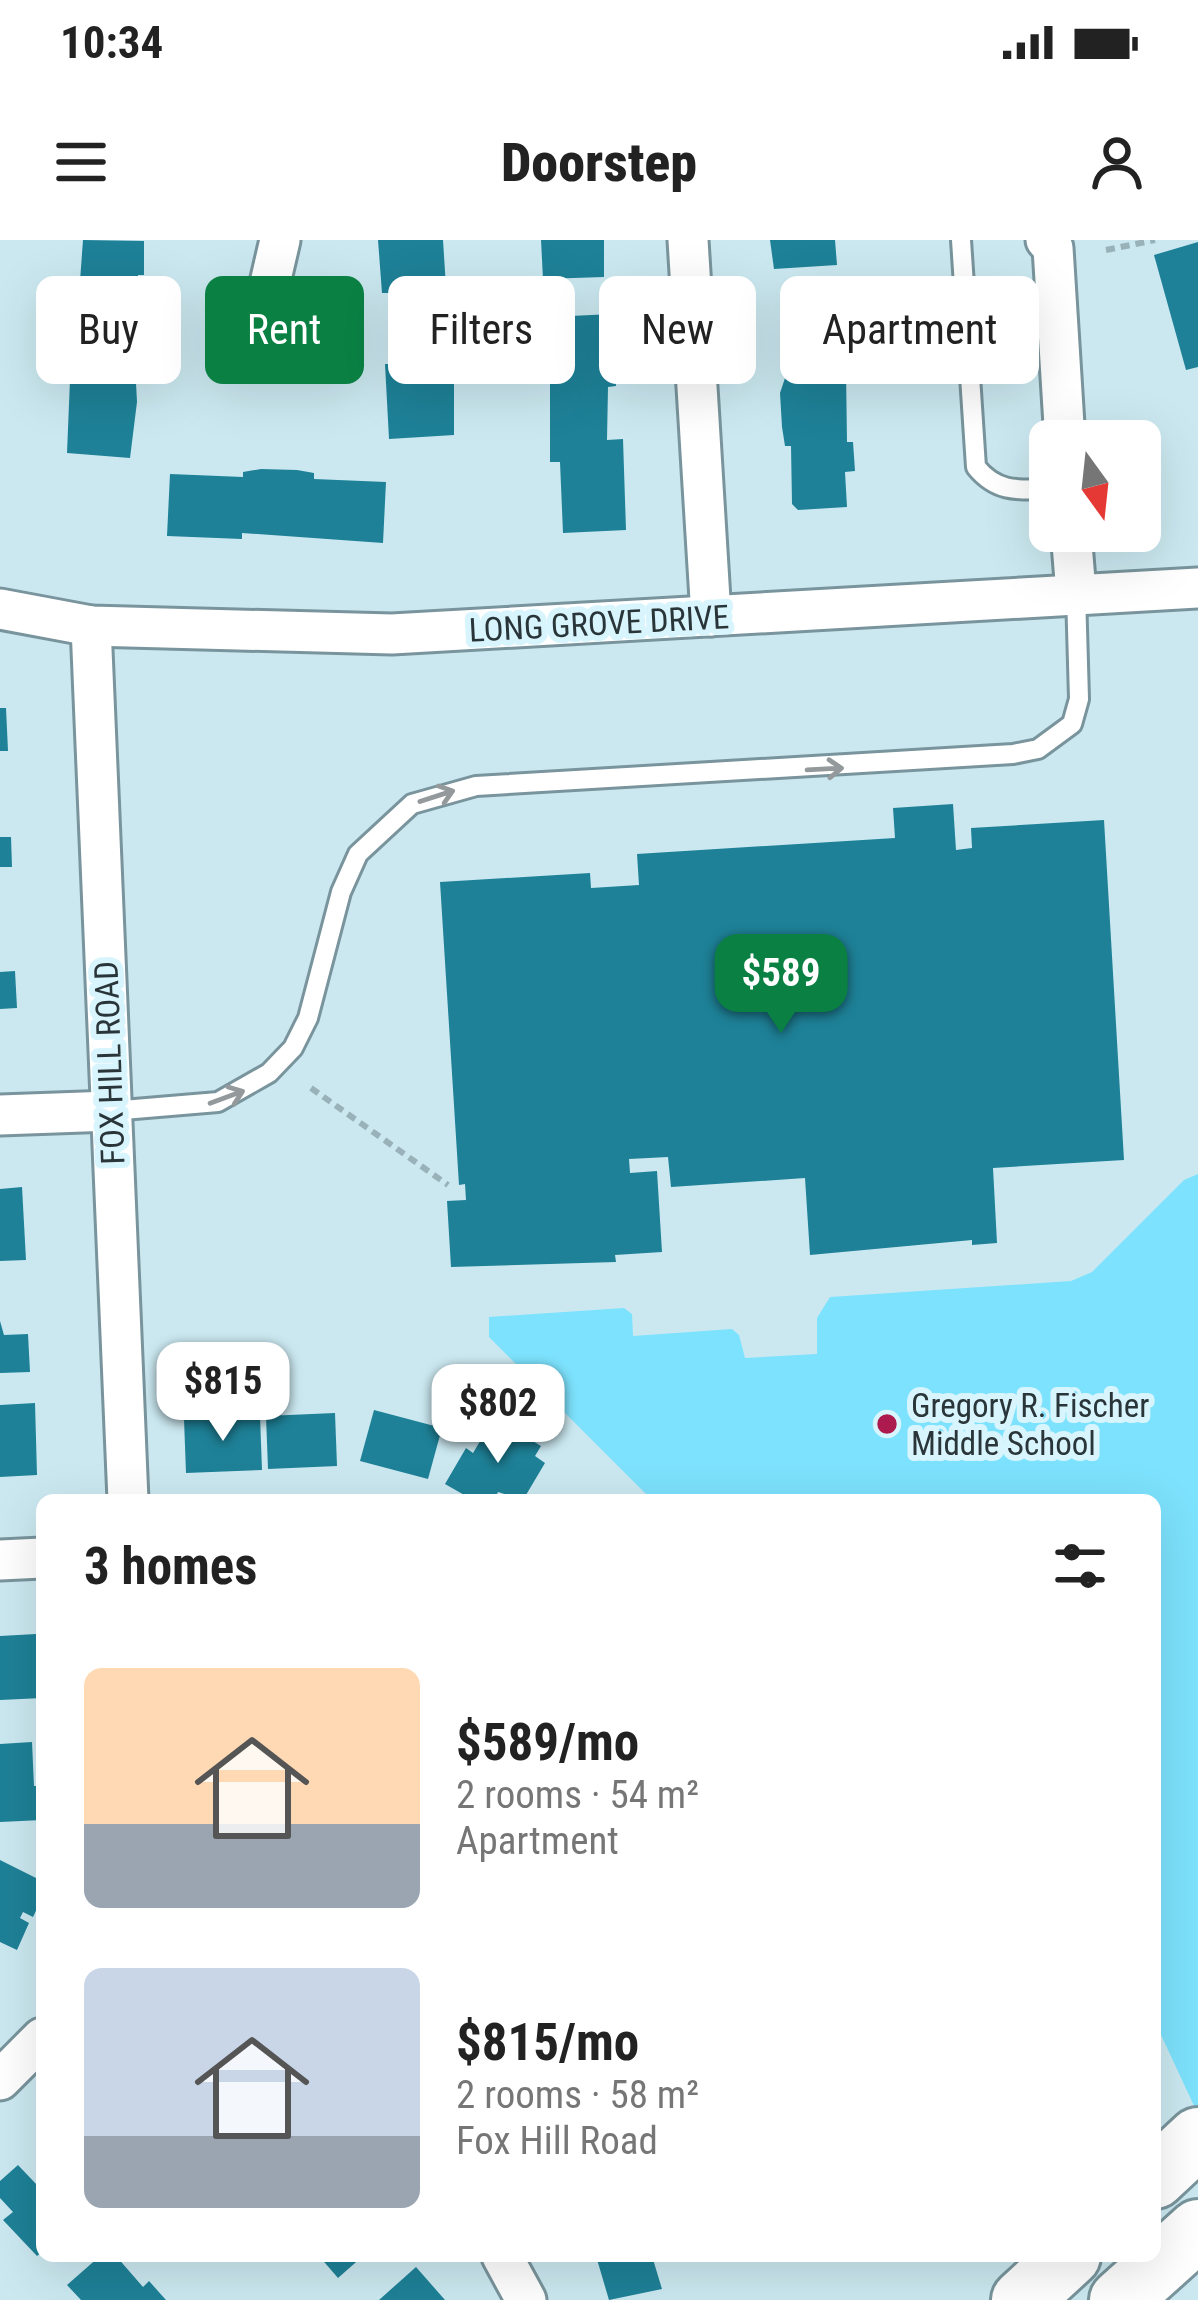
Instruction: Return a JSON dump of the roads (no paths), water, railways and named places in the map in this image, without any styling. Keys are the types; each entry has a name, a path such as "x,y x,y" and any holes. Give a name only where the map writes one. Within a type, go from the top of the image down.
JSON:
{"main road":[{"path":"1161,2172 1198,2138"},
{"path":"1120,2300 1198,2230"},
{"path":"1022,2300 1063,2262"}],"street":[{"path":"272,276 280,240"},
{"path":"688,240 711,616"},
{"path":"1046,240 1053,248 1065,420"},
{"path":"1073,552 1076,593"},
{"name":"LONG GROVE DRIVE","path":"0,609 91,626 392,634 1198,588"},
{"name":"FOX HILL ROAD","path":"91,626 128,1494"},
{"path":"0,1115 111,1111"},
{"path":"0,1560 36,1558"},
{"path":"0,2080 36,2044"},
{"path":"505,2262 526,2300"}],"lane":[{"path":"961,240 976,467 988,482 1006,490 1029,489"},
{"path":"111,1111 218,1102 269,1073 293,1048 308,1018 340,892 358,854 412,804 476,785 841,768 1038,748 1072,724 1078,699 1076,593"}],"place":[{"name":"Gregory R. Fischer Middle School","path":"887,1424"}]}
